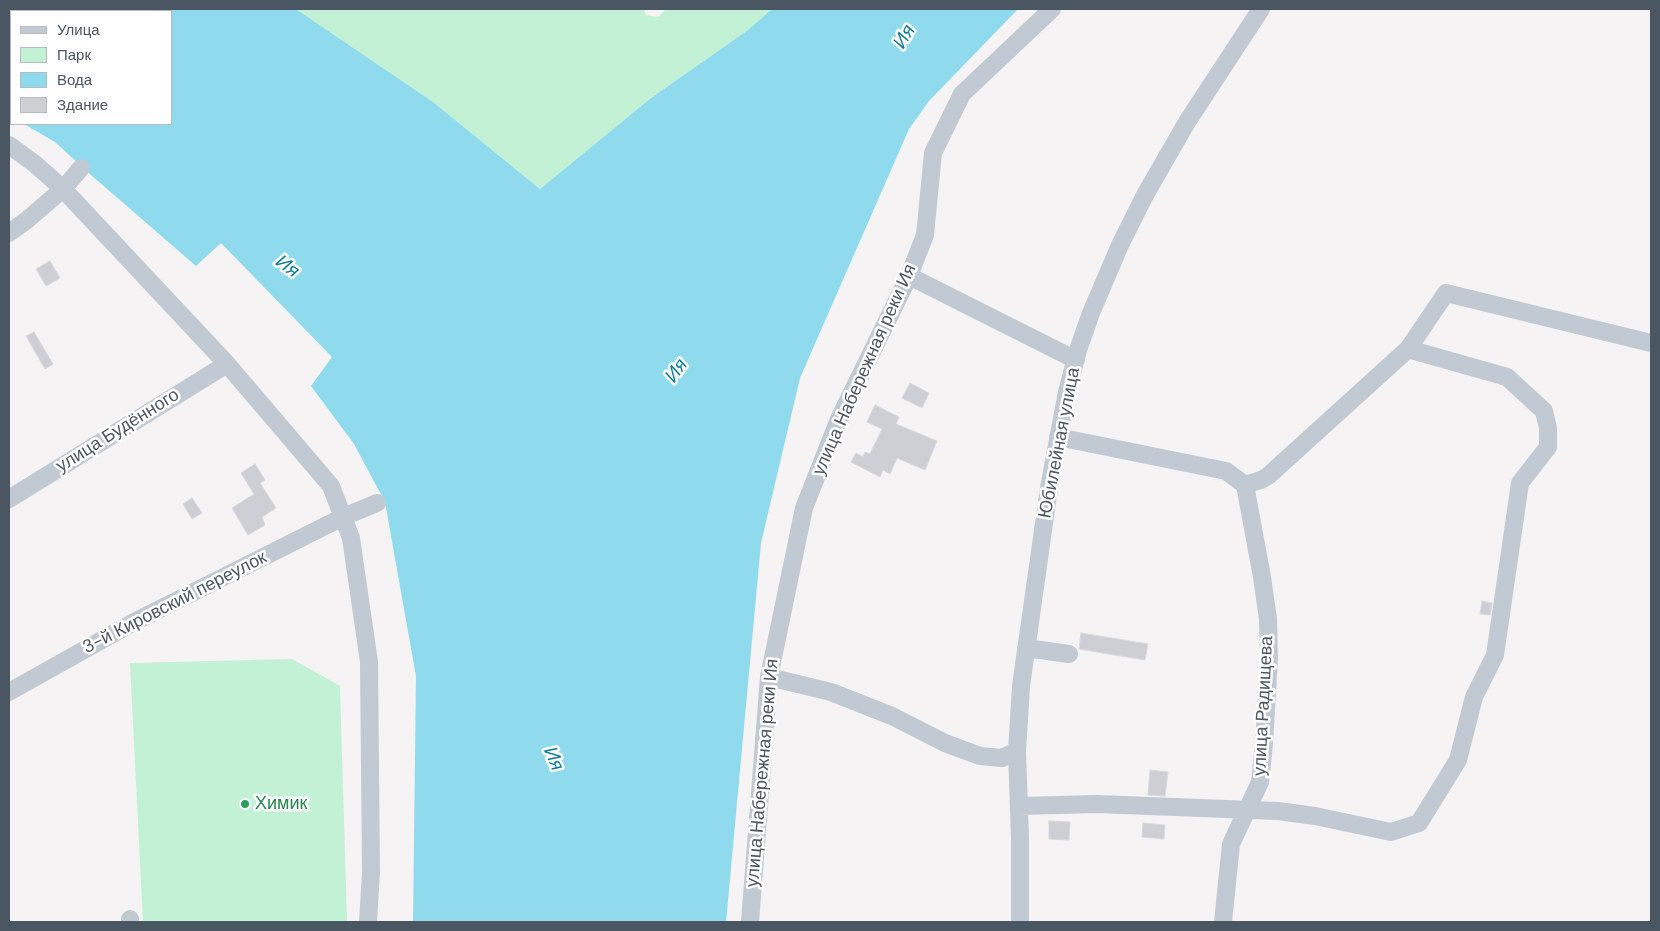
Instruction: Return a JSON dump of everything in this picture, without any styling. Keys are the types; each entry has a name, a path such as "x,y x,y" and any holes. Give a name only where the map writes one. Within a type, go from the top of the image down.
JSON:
{"street":[{"name":"улица Набережная реки Ия","path":"750,922 770,677 804,508 839,419 909,276 925,235 933,153 962,94 1052,9"},
{"name":"Юбилейная улица","path":"1020,922 1017,751 1021,686 1049,488 1058,437 1076,360 1091,313 1145,195 1187,122 1261,9"},
{"path":"9,145 35,164 63,189 227,364 330,486 350,538 369,662 371,872 368,922"},
{"path":"9,233 63,189 81,168"},
{"path":"909,276 1076,360"},
{"path":"1058,437 1226,471 1245,485 1268,476 1408,349 1446,293 1651,343"},
{"path":"1019,806 1097,804 1292,812 1390,832 1419,823 1458,760 1474,697 1495,655 1520,483 1548,447 1548,428 1544,411 1507,377 1408,349"},
{"name":"улица Будённого","path":"9,499 227,364"},
{"name":"улица Радищева","path":"1223,922 1231,844 1257,791 1262,772 1269,638 1266,599 1245,485"},
{"name":"3-й Кировский переулок","path":"9,692 134,622 343,516 377,502"},
{"path":"1026,648 1069,654"},
{"path":"770,677 830,692 892,716 945,743 980,756 1002,758 1017,751"}],"green space":[{"path":"296,9 644,9 646,15 658,17 666,9 772,9 748,30 651,98 540,189 433,102"},
{"name":"Химик","path":"292,659 340,686 347,922 143,922 130,663"}],"water":[{"name":"Ия","path":"9,9 296,9 433,102 540,189 651,98 748,30 772,9 1018,9 929,101 909,129 800,378 761,543 726,922 413,922 416,676 385,502 354,444 311,386 332,357 221,243 196,266 55,142 26,125 172,125 172,10 10,10 9,115"}],"building":[{"path":"50,261 60,278 46,286 36,269"},
{"path":"34,332 53,364 45,369 26,336"},
{"path":"910,383 929,393 922,408 902,398"},
{"path":"875,405 899,417 896,424 937,441 925,470 897,458 890,474 883,470 880,477 851,462 856,453 863,457 865,452 870,454 882,429 867,422"},
{"path":"255,464 265,480 260,483 276,508 262,517 265,525 248,535 232,508 254,494 241,473"},
{"path":"192,498 202,513 192,519 183,504"},
{"path":"1482,601 1492,603 1490,615 1480,614"},
{"path":"1081,633 1148,644 1145,660 1079,649"},
{"path":"1150,770 1168,772 1165,796 1148,795"},
{"path":"1049,821 1070,822 1069,840 1049,839"},
{"path":"1143,823 1165,825 1164,839 1142,837"}],"place":[{"name":"Химик","path":"245,804"}]}
